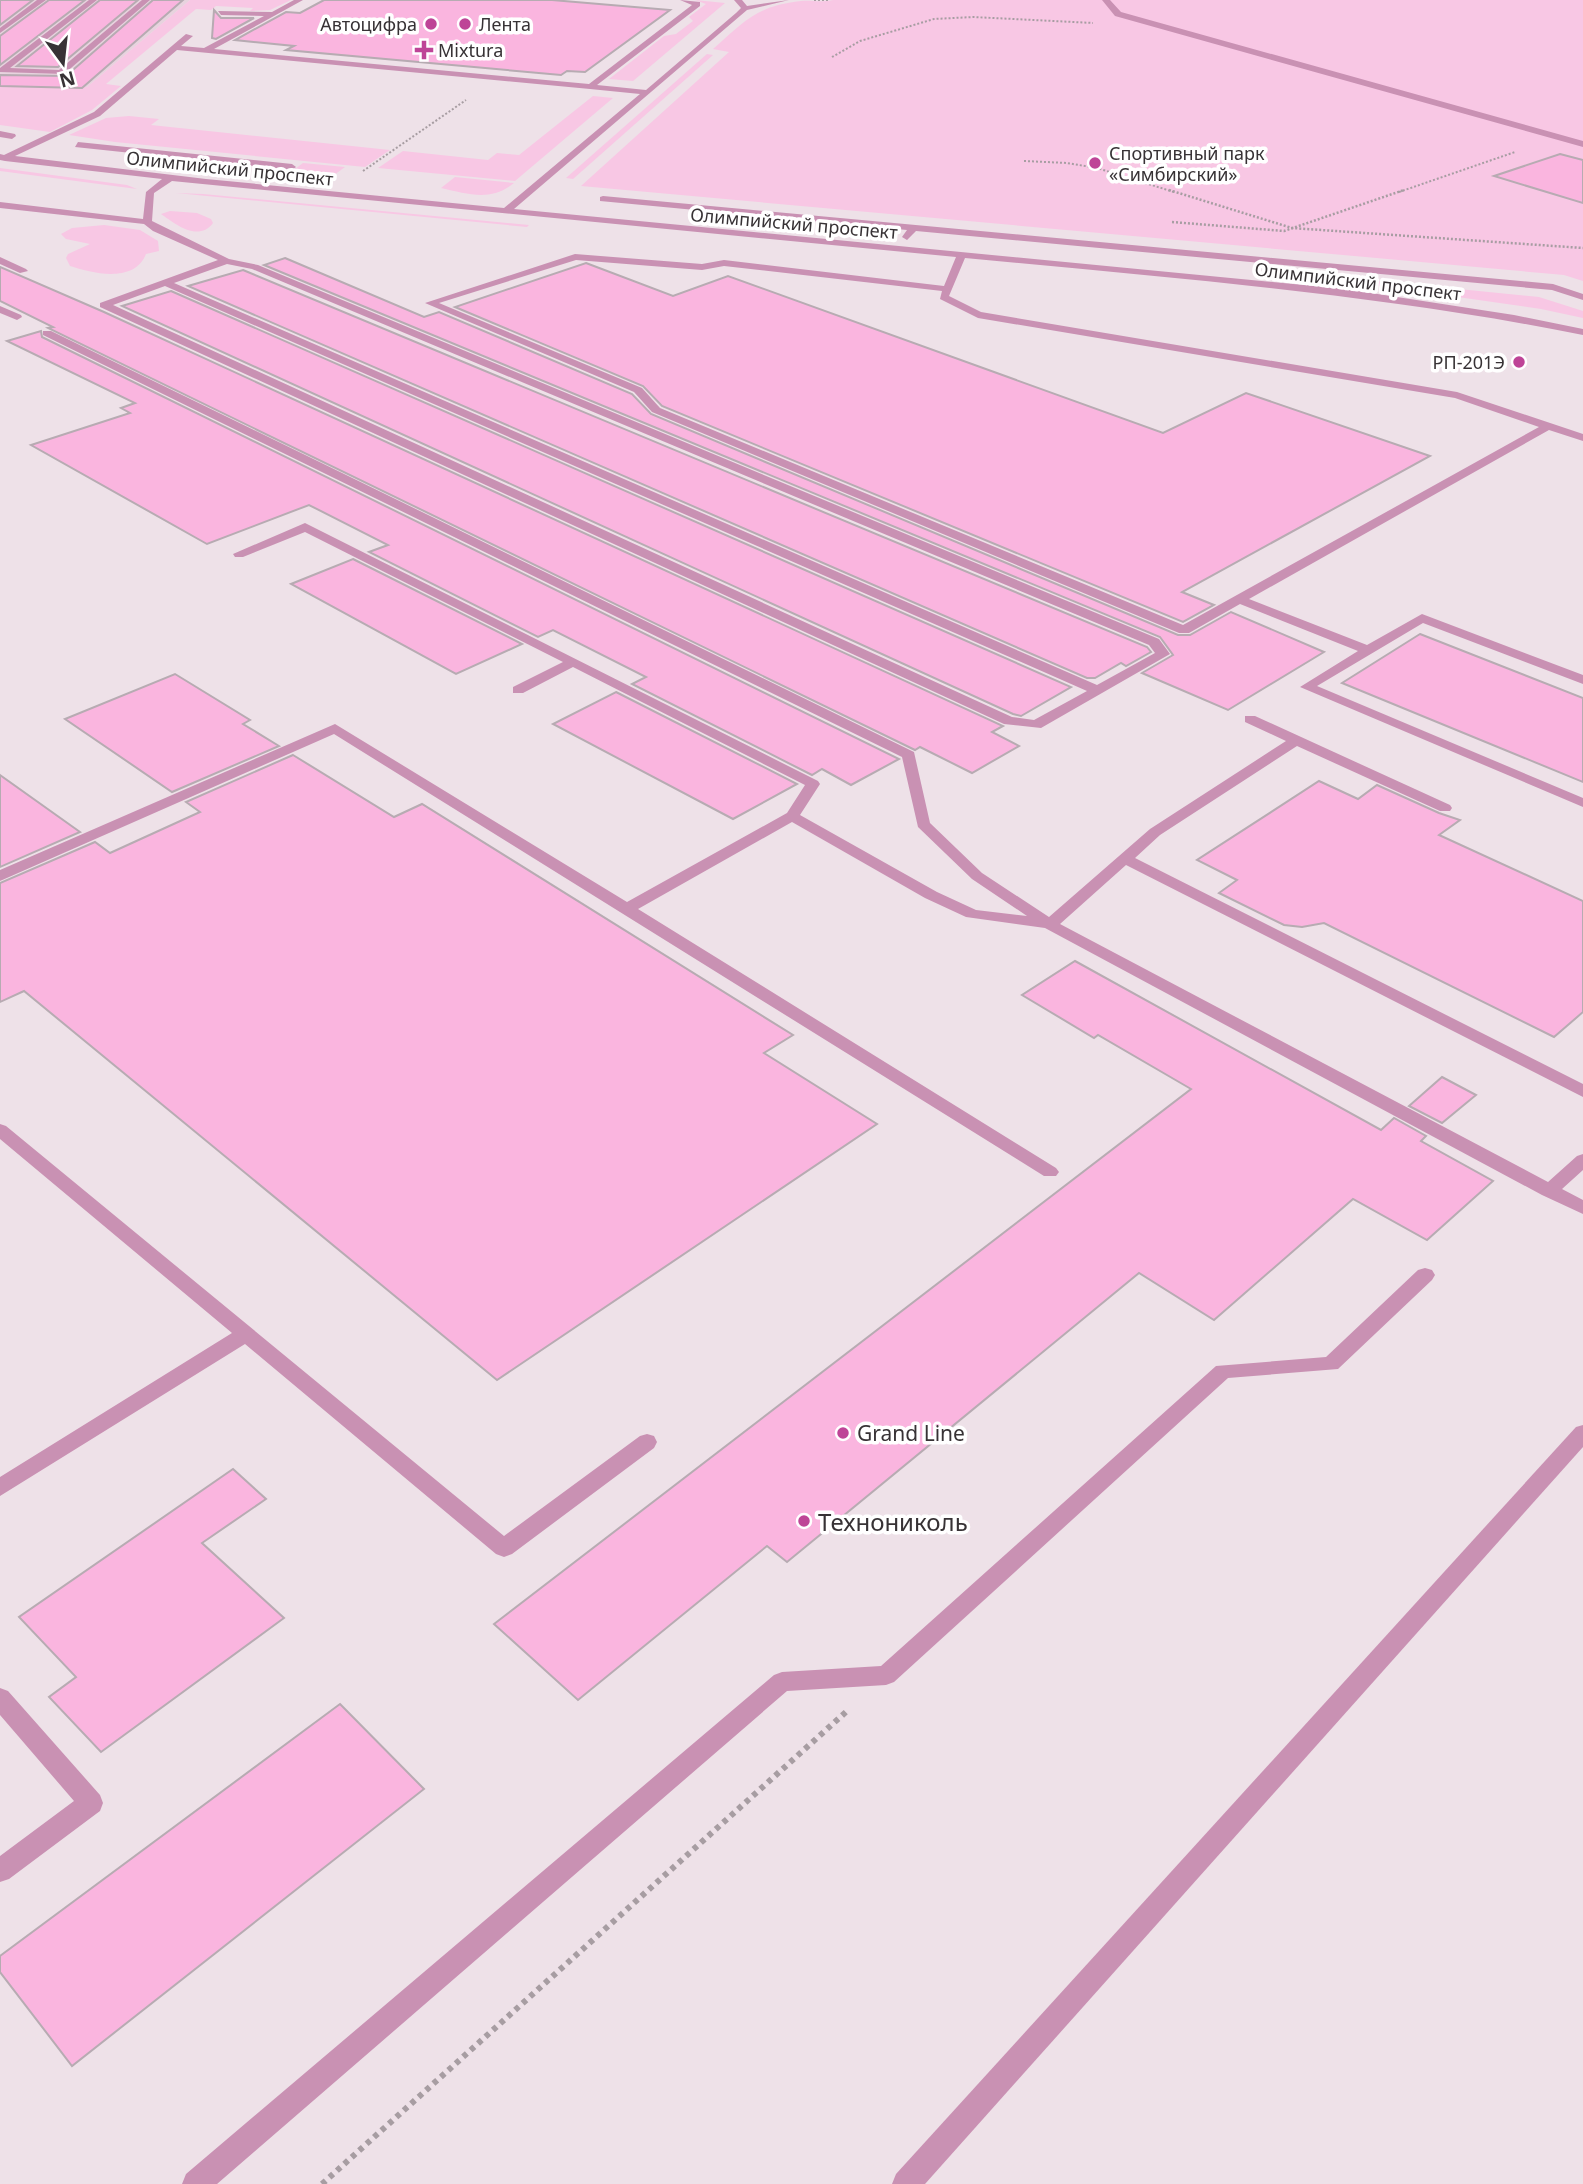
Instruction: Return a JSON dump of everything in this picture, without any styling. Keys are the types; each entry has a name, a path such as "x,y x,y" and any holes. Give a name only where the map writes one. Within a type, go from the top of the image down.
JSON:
{"street":[{"path":"0,31 42,0"},
{"path":"1,70 93,0"},
{"path":"1,70 61,72 146,0"},
{"path":"205,51 299,0"},
{"path":"590,87 696,4 684,0"},
{"path":"738,0 745,8"},
{"path":"506,211 745,8 785,0"},
{"path":"1106,0 1118,14 1583,144"},
{"path":"220,13 272,14"},
{"path":"3,158 97,114 188,36"},
{"path":"174,48 646,92"},
{"path":"0,134 12,136"},
{"path":"78,145 292,167"},
{"name":"Олимпийский проспект","path":"3,158 206,182 1345,292 1514,317 1583,332"},
{"path":"226,168 236,162"},
{"path":"206,182 216,175"},
{"path":"147,222 150,192 170,178"},
{"path":"603,200 1553,287 1583,297"},
{"path":"0,205 147,222 156,229 210,251 226,261 255,267 1154,642 1163,654 1037,725 1009,721 104,305 226,261"},
{"path":"900,249 913,228"},
{"path":"962,255 944,297 978,315 1457,395 1583,438"},
{"path":"947,289 724,263 702,267 575,257 430,303 638,390 656,410 1184,629 1548,426"},
{"path":"0,260 23,271"},
{"path":"165,283 1097,691"},
{"path":"0,309 17,317"},
{"path":"47,333 909,755 923,824 977,876 1050,925 1583,1208"},
{"path":"239,554 306,527 813,784 792,816 627,909"},
{"path":"1239,599 1368,650"},
{"path":"1583,680 1422,618 1307,687 1583,803"},
{"path":"518,690 573,662"},
{"path":"1250,719 1445,808"},
{"path":"0,876 335,728 1050,1172"},
{"path":"792,816 931,895 972,914 1050,925 1155,832 1297,740"},
{"path":"1125,859 1583,1091"},
{"path":"0,1130 504,1548 647,1443"},
{"path":"1549,1191 1583,1160"},
{"path":"196,2184 782,1682 886,1675 1223,1371 1331,1364 1425,1275"},
{"path":"0,1488 246,1334"},
{"path":"906,2184 1583,1433"},
{"path":"0,1698 91,1803 0,1871"}],"path":[{"path":"814,0 828,0"},
{"path":"832,57 860,41 882,36 891,30 943,19 994,18 1086,25 1094,23"},
{"path":"368,168 497,78"},
{"path":"1172,222 1284,231 1559,137"},
{"path":"1024,161 1097,168 1292,228 1583,248"},
{"path":"323,2184 886,1675"}],"shaded area":[{"path":"0,0 190,0 87,87 0,86"},
{"path":"190,0 291,0 270,10 250,11 253,8 216,6 211,10 196,9 106,84 121,86 92,110 50,132 0,125 0,86 87,87"},
{"path":"695,0 725,3 633,81 609,79 664,36 676,34 693,21 689,17 706,4"},
{"name":"Спортивный парк «Симбирский»","path":"833,0 1583,0 1583,281 1564,275 581,186 729,52 713,49 752,16 786,3"},
{"path":"707,54 713,55 573,179 566,178"},
{"path":"593,96 613,98 515,181 378,168 403,151 488,160 497,153 519,155"},
{"path":"129,116 159,119 151,125 390,150 365,167 69,135 106,118"},
{"path":"303,163 345,167 330,178 283,178"},
{"path":"0,168 127,185 137,189 0,171"},
{"path":"455,177 514,183 488,195 441,188"},
{"path":"176,193 203,194 529,225 527,227"},
{"path":"170,211 197,213 211,219 213,223 207,229 193,231 161,214"},
{"path":"104,225 140,230 158,241 159,251 146,254 132,270 122,273 101,273 70,266 66,258 68,254 90,244 66,239 61,234 72,228"},
{"path":"1339,277 1539,297 1583,311 1583,318 1541,309 1338,280"}],"building":[{"path":"0,0 33,0 0,25"},
{"path":"49,0 85,0 0,65 0,36"},
{"path":"100,0 138,0 58,67 17,66"},
{"path":"153,0 183,0 82,88 0,86 0,75 66,76"},
{"name":"Лента","path":"324,0 552,0 670,10 585,72 567,71 561,75 286,50 294,46 235,40 286,12 300,13"},
{"path":"214,10 221,18 254,18 216,39 212,38"},
{"path":"1560,154 1583,160 1583,203 1494,176"},
{"path":"285,258 424,317 439,312 632,394 651,414 1178,635 1190,635 1231,612 1324,652 1228,710 1142,673 1173,655 1160,637 264,265"},
{"path":"586,263 673,296 728,276 1163,433 1246,393 1430,456 1182,592 1214,605 1183,622 662,406 643,386 455,307"},
{"path":"0,267 104,312 1003,726 992,732 1019,746 972,773 920,747 915,750 48,328 53,327 0,301"},
{"path":"243,270 1147,647 1151,652 1126,666 1121,663 1095,678 1087,678 188,286"},
{"path":"171,291 1071,687 1021,716 1013,714 122,306"},
{"path":"41,331 42,337 899,759 851,785 822,769 812,775 632,684 646,677 553,630 538,637 369,552 388,545 309,505 207,544 31,445 130,413 121,408 135,403 7,341"},
{"path":"353,559 522,644 456,674 291,584"},
{"path":"1420,634 1583,698 1583,782 1342,683"},
{"path":"175,674 250,720 243,724 279,746 172,792 65,719"},
{"path":"616,692 797,784 733,819 553,724"},
{"path":"293,755 394,817 422,804 793,1035 764,1053 877,1124 497,1380 24,991 0,1002 0,883 95,842 110,853 200,812 186,802"},
{"path":"0,775 80,832 0,867"},
{"path":"1319,781 1358,799 1377,785 1460,820 1439,835 1583,901 1583,1012 1554,1037 1324,923 1302,927 1284,925 1219,893 1237,880 1197,860"},
{"name":"Grand Line","path":"1075,961 1381,1130 1394,1118 1426,1136 1421,1141 1493,1181 1427,1240 1353,1199 1214,1320 1139,1273 787,1562 767,1546 578,1700 494,1624 1191,1089 1098,1035 1094,1038 1022,995"},
{"path":"1442,1077 1476,1095 1442,1123 1409,1106"},
{"path":"233,1469 266,1499 202,1543 284,1618 101,1752 49,1697 76,1677 19,1617"},
{"path":"340,1704 424,1789 72,2066 0,1972 0,1956"}],"place":[{"name":"Автоцифра","path":"431,24"},
{"name":"Лента","path":"465,24"},
{"name":"Mixtura","path":"424,50"},
{"name":"Спортивный парк «Симбирский»","path":"1095,163"},
{"name":"РП-201Э","path":"1519,362"},
{"name":"Grand Line","path":"843,1433"},
{"name":"Технониколь","path":"804,1521"}]}
